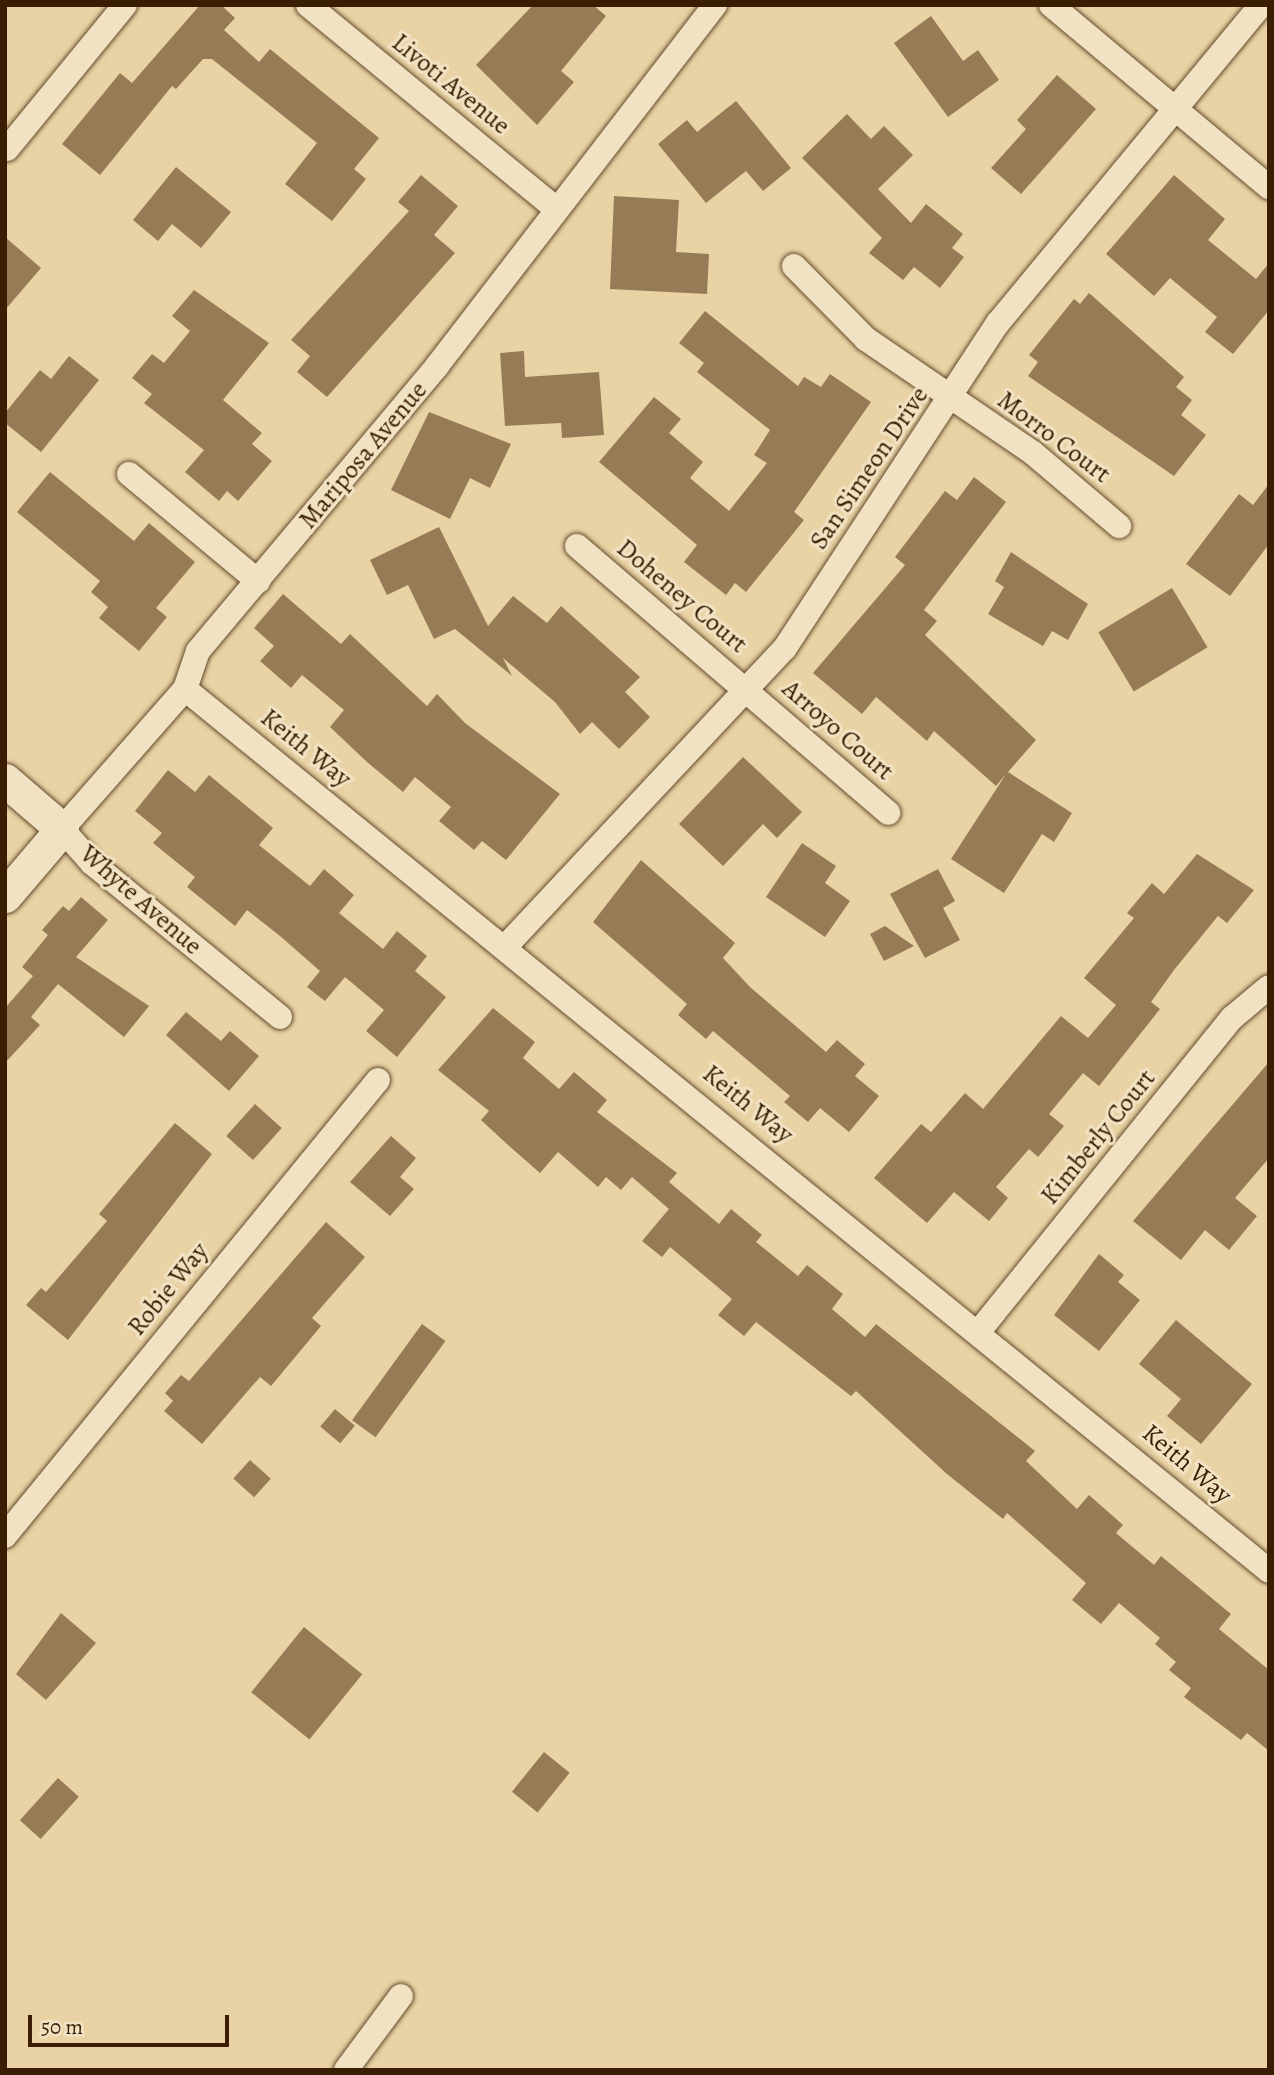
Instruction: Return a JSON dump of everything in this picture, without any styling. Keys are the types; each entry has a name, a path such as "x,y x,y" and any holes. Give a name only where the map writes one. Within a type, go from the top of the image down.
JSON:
{"street":[{"path":"7,149 125,5"},
{"name":"Livoti Avenue","path":"309,5 556,209"},
{"name":"Mariposa Avenue","path":"5,896 185,689 198,651 437,366 715,5"},
{"path":"1051,5 1269,187"},
{"name":"San Simeon Drive","path":"506,946 748,692 1059,243 1261,5"},
{"name":"Morro Court","path":"794,266 866,339 1033,453 1119,526"},
{"path":"129,474 258,581"},
{"name":"Doheney Court","path":"577,546 748,692"},
{"name":"Keith Way","path":"185,689 980,1330 1269,1571"},
{"name":"Arroyo Court","path":"748,692 888,813"},
{"name":"Whyte Avenue","path":"5,780 62,829 92,863 280,1017"},
{"name":"Kimberly Court","path":"980,1330 1232,1018 1269,987"},
{"name":"Robie Way","path":"5,1536 378,1080"},
{"path":"346,2070 401,1996"}],"building":[{"path":"200,5 221,5 235,18 224,30 259,62 270,49 379,138 354,169 366,179 332,221 285,184 317,143 212,59 203,59 176,89 172,86 100,175 62,144 120,73 132,83"},
{"path":"533,5 593,5 606,16 561,71 574,82 537,125 476,65"},
{"path":"931,16 963,61 978,50 999,80 948,117 894,43"},
{"path":"1057,75 1096,109 1021,194 991,168 1026,129 1017,120"},
{"path":"736,101 791,168 763,191 746,171 706,203 658,144 687,120 697,132"},
{"path":"847,114 871,139 884,126 913,155 878,189 911,223 926,204 963,234 952,248 964,257 940,288 914,267 903,280 869,253 882,238 802,158"},
{"path":"176,167 231,212 201,248 172,224 158,241 133,220"},
{"path":"421,175 458,206 434,235 455,253 327,397 297,372 310,356 291,340 409,211 398,202"},
{"path":"1174,175 1225,219 1208,240 1256,279 1269,263 1269,310 1233,354 1205,332 1217,317 1170,278 1154,296 1106,254"},
{"path":"614,196 679,200 676,252 709,254 707,294 610,289"},
{"path":"5,237 41,268 5,310"},
{"path":"194,290 269,343 223,400 262,433 252,444 272,461 238,501 227,491 219,501 185,472 204,450 144,403 152,394 132,378 152,354 164,363 190,331 172,316"},
{"path":"1089,293 1184,377 1176,387 1192,400 1181,415 1206,435 1174,476 1028,376 1038,362 1029,355 1074,299 1080,304"},
{"path":"705,311 798,386 804,377 821,387 830,374 871,402 794,512 804,520 746,592 735,583 726,595 684,562 697,545 599,462 654,397 681,419 669,433 703,462 690,478 729,511 767,463 754,455 770,430 697,372 704,363 679,343"},
{"path":"524,351 525,377 599,372 604,435 562,438 561,423 505,426 500,353"},
{"path":"69,356 99,380 41,452 5,423 5,413 40,370 51,379"},
{"path":"429,412 511,444 490,488 470,478 450,519 391,490"},
{"path":"50,472 134,541 149,523 195,562 156,608 167,617 139,651 99,618 108,607 91,592 100,581 17,512"},
{"path":"974,477 1006,502 924,610 937,621 925,635 1036,740 1008,772 1072,813 1054,842 1042,834 1004,893 951,859 1006,774 996,786 934,731 927,741 876,697 862,714 813,673 905,565 895,557 945,491 957,500"},
{"path":"1269,484 1269,544 1230,596 1186,564 1239,494 1253,505"},
{"path":"439,527 488,626 513,596 547,623 561,606 640,677 625,692 650,717 619,749 592,722 580,734 555,702 503,658 512,676 455,629 434,639 408,585 387,595 370,560"},
{"path":"1011,552 1088,604 1068,640 1052,631 1043,646 988,614 1004,587 995,581"},
{"path":"1172,588 1208,647 1134,691 1098,632"},
{"path":"283,594 341,644 350,634 427,706 437,694 465,723 560,794 506,860 482,841 474,850 439,821 451,807 415,777 403,792 367,762 330,727 344,710 302,675 291,688 260,661 274,646 254,628"},
{"path":"743,757 802,812 777,838 763,824 723,866 679,824"},
{"path":"168,770 195,792 209,775 273,828 259,845 310,886 324,869 354,895 339,913 383,949 397,931 427,956 415,971 446,997 397,1057 366,1031 384,1010 345,977 325,1001 307,987 320,971 280,936 247,910 235,926 187,887 195,877 153,843 162,833 135,811"},
{"path":"802,843 836,866 825,883 850,901 825,937 766,897"},
{"path":"1197,854 1254,890 1227,923 1218,916 1174,970 1151,1002 1160,1009 1099,1086 1083,1073 1049,1114 1064,1126 1038,1157 1029,1149 996,1187 1008,1198 989,1221 954,1192 927,1223 874,1178 921,1124 931,1132 965,1093 983,1109 1061,1016 1088,1038 1116,1005 1084,978 1134,918 1127,913 1152,883 1164,894"},
{"path":"641,860 735,943 723,958 750,987 826,1052 837,1040 865,1064 855,1076 879,1096 849,1132 820,1108 808,1122 784,1102 790,1096 713,1031 706,1039 678,1015 687,1004 593,922"},
{"path":"938,869 955,901 943,908 960,940 925,958 890,894"},
{"path":"81,897 108,920 76,957 149,1006 124,1037 58,984 31,1017 40,1025 5,1063 5,1008 33,976 22,967 48,935 42,930 63,906 69,911"},
{"path":"885,926 914,946 884,961 870,934"},
{"path":"493,1008 535,1042 523,1058 559,1089 574,1072 607,1100 597,1112 677,1173 669,1182 719,1224 731,1209 762,1235 756,1242 798,1276 807,1265 843,1294 832,1309 865,1337 876,1324 1035,1451 1026,1461 1077,1509 1089,1495 1123,1525 1116,1533 1154,1565 1161,1556 1231,1614 1219,1629 1269,1670 1269,1751 1247,1733 1241,1740 1184,1697 1191,1688 1169,1670 1176,1662 1155,1644 1160,1638 1119,1603 1101,1624 1072,1600 1086,1583 1007,1513 1003,1519 947,1474 856,1391 851,1396 756,1322 744,1336 718,1315 732,1299 670,1247 662,1257 642,1241 669,1209 632,1177 621,1190 606,1177 598,1187 558,1152 540,1173 481,1120 489,1111 438,1070"},
{"path":"186,1012 221,1041 230,1031 259,1056 229,1091 166,1035"},
{"path":"1269,1062 1269,1158 1235,1198 1257,1216 1229,1250 1205,1230 1181,1260 1133,1221"},
{"path":"255,1104 282,1128 253,1160 226,1136"},
{"path":"175,1123 212,1154 68,1340 26,1305 41,1288 46,1292 107,1221 99,1214"},
{"path":"391,1136 416,1158 400,1177 414,1189 390,1216 350,1182"},
{"path":"326,1222 365,1257 312,1318 321,1326 271,1386 260,1377 202,1444 164,1411 173,1401 165,1393 181,1375 189,1381"},
{"path":"1099,1254 1124,1275 1118,1282 1140,1300 1099,1351 1054,1315"},
{"path":"1176,1320 1252,1384 1201,1444 1167,1416 1181,1399 1139,1364"},
{"path":"422,1324 445,1341 376,1437 352,1420"},
{"path":"335,1409 355,1426 340,1443 320,1427"},
{"path":"250,1460 271,1479 254,1497 233,1479"},
{"path":"61,1613 96,1643 46,1700 16,1674"},
{"path":"304,1627 362,1674 309,1739 251,1692"},
{"path":"544,1752 570,1773 538,1812 512,1792"},
{"path":"58,1778 79,1797 41,1839 20,1820"}]}
